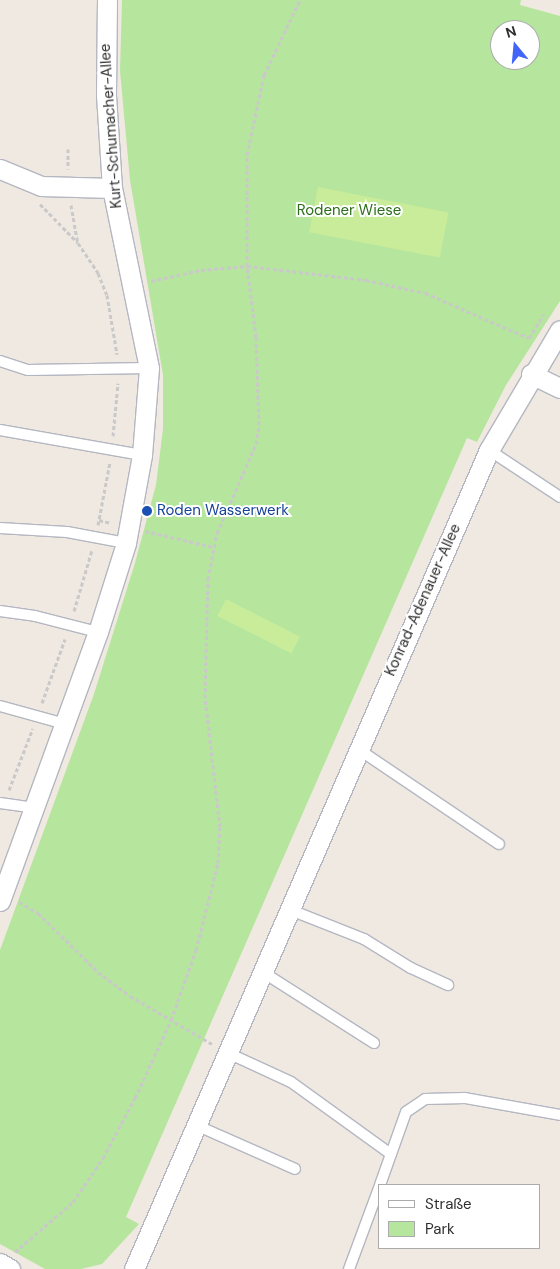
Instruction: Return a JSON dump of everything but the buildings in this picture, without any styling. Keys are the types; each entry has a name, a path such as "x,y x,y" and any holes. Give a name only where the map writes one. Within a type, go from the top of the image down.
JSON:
{"street":[{"name":"Kurt-Schumacher-Allee","path":"0,898 35,808 131,536 142,455 148,368 112,188 106,75 107,0"},
{"path":"0,169 28,183 68,189 112,188"},
{"name":"Konrad-Adenauer-Allee","path":"134,1269 198,1126 261,971 489,450 531,374 560,330"},
{"path":"531,374 560,388"}],"lane":[{"path":"0,361 28,370 148,368"},
{"path":"0,430 142,455"},
{"path":"489,450 560,496"},
{"path":"0,528 96,536 131,536"},
{"path":"0,611 71,623 98,632"},
{"path":"0,706 65,724"},
{"path":"358,749 499,844"},
{"path":"2,804 35,808"},
{"path":"288,909 364,939 411,968 448,985"},
{"path":"261,971 374,1043"},
{"path":"228,1053 291,1082 391,1154"},
{"path":"380,1184 406,1112 425,1099 465,1098 560,1115"},
{"path":"198,1126 295,1169"},
{"path":"349,1269 378,1190"}],"path":[{"path":"4,1265 73,1202 102,1158 136,1098 171,1020 198,941 218,863 220,827 206,698 208,579 213,547 256,444 259,425 256,337 247,266 247,155 264,75 300,0"},
{"path":"2,804 71,623 96,536 112,449 118,369 114,327 98,273 78,243 32,198 28,183"},
{"path":"154,280 201,270 247,266 400,285 529,338 544,314"},
{"path":"99,520 114,524"},
{"path":"131,536 213,547"},
{"path":"0,898 21,903 38,913 98,972 171,1020 228,1053"}],"green space":[{"name":"Rodener Wiese","path":"122,0 521,0 520,5 560,16 560,301 506,385 477,442 467,438 126,1217 139,1224 102,1264 81,1269 45,1269 0,1244 0,950 94,694 135,563 156,485 163,429 163,375 130,180 120,71"},
{"path":"318,187 449,212 440,258 309,232"},
{"path":"226,599 300,637 291,654 217,616"}],"place":[{"name":"Roden Wasserwerk","path":"147,511"}]}
